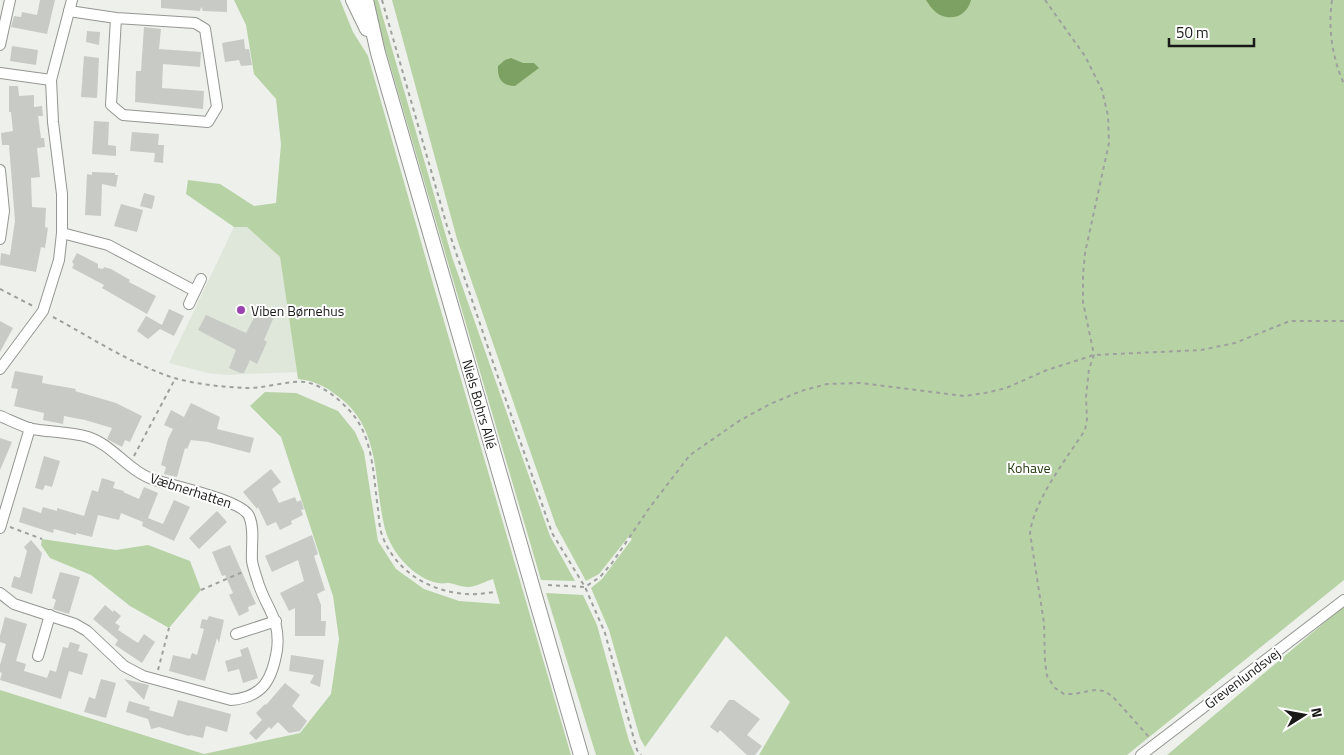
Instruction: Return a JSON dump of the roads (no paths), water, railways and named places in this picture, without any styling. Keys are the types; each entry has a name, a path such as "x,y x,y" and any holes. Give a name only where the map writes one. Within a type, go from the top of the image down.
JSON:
{"street":[{"path":"0,45 10,0"},
{"path":"0,369 43,311 59,260 62,233 62,194 53,122 52,80 72,0"},
{"name":"Niels Bohrs Allé","path":"353,0 378,53"},
{"name":"Niels Bohrs Allé","path":"366,0 378,53 581,755"},
{"path":"69,11 116,18 195,23 206,29 217,107 208,122 123,115 111,105 116,18"},
{"path":"0,73 52,80"},
{"path":"0,170 4,211 0,240"},
{"path":"62,233 108,245 195,291"},
{"path":"189,304 201,279"},
{"name":"Væbnerhatten","path":"0,416 30,428 89,438 152,479 243,508 249,515 252,530 254,567 257,581 276,622 278,637 274,667 270,678 263,688 254,695 243,699 231,700 142,676 124,666 87,632 75,624 14,604 0,594"},
{"path":"1,526 30,428"},
{"name":"Grevenlundsvej","path":"1141,755 1344,600"},
{"path":"38,656 50,616"},
{"path":"236,634 276,622"}],"place":[{"name":"Viben Børnehus","path":"241,310"}],"park label":[{"name":"Kohave","path":"1029,467"}]}
